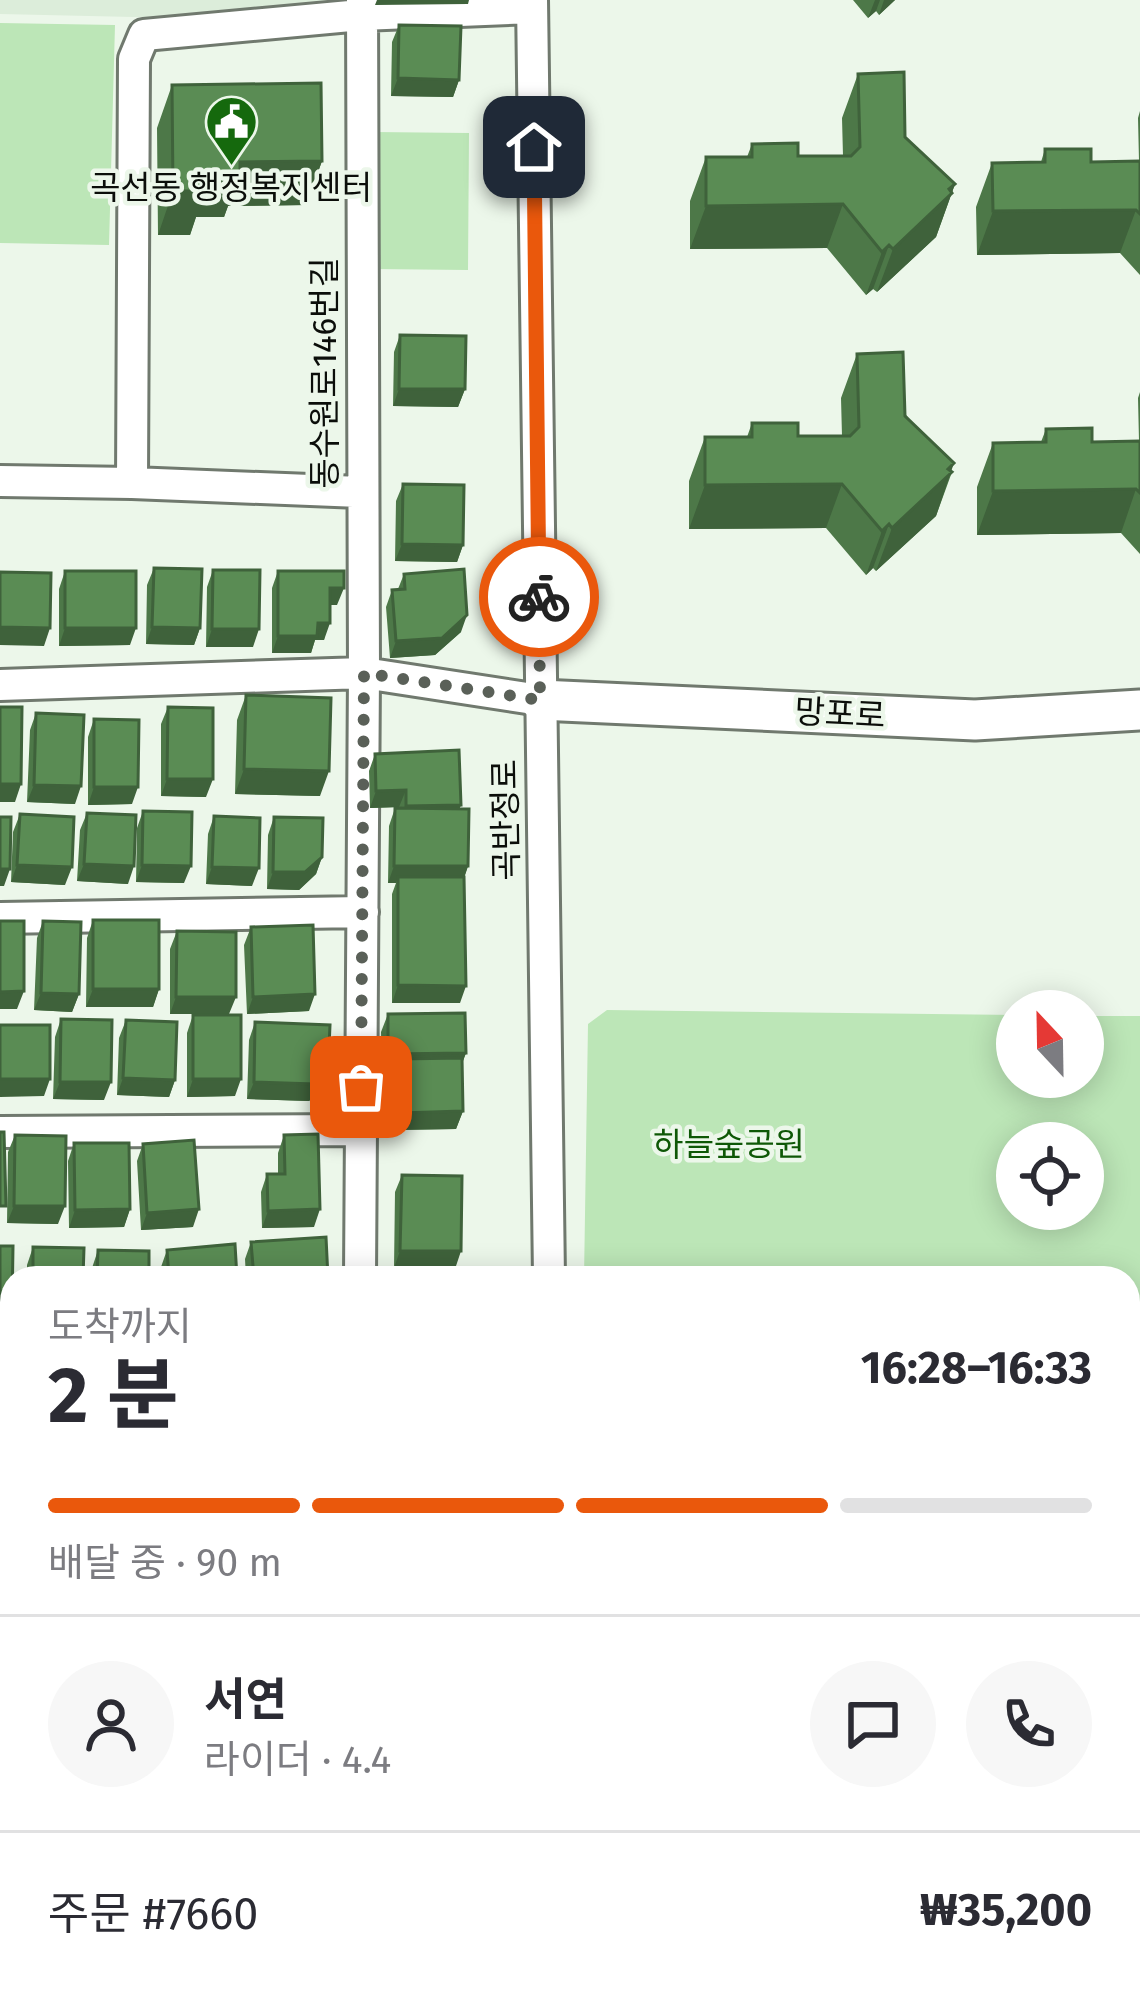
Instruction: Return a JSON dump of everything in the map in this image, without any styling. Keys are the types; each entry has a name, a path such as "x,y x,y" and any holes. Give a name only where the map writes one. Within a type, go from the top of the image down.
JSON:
{"street":[{"path":"132,483 134,59 144,35 362,8 532,4"},
{"name":"곡반정로","path":"532,4 549,1266"},
{"name":"동수원로146번길","path":"360,1266 362,8"},
{"path":"0,481 360,492"},
{"path":"0,685 364,673 540,700"},
{"name":"망포로","path":"540,700 975,720 1140,710"},
{"path":"0,918 362,912"},
{"path":"0,1132 361,1130"}],"shaded area":[{"path":"0,0 341,0 310,21 0,14"}],"green space":[{"path":"0,23 115,25 109,245 0,243"},
{"path":"374,132 469,133 468,270 373,269"},
{"name":"하늘숲공원","path":"607,1010 996,1015 996,1098 1104,1098 1104,1016 1140,1016 1140,1266 584,1266 588,1024"}],"building":[{"path":"399,25 461,26 459,80 398,78"},
{"path":"904,72 905,137 955,184 949,189 952,193 893,249 889,245 882,252 843,204 706,206 706,157 752,157 752,144 798,143 798,156 851,156 860,147 858,74"},
{"path":"321,83 322,161 240,162 240,173 206,173 206,191 173,191 172,85"},
{"path":"1045,149 1091,149 1091,162 1140,161 1140,214 1136,210 993,211 992,163 1045,162"},
{"path":"400,335 466,336 465,389 399,389"},
{"path":"903,352 905,416 954,463 948,469 952,472 892,528 889,524 882,531 842,484 705,485 705,437 752,437 752,423 798,423 798,436 850,436 859,427 857,354"},
{"path":"1092,428 1092,442 1140,441 1140,493 1136,489 993,491 993,443 1046,442 1046,429"},
{"path":"403,484 464,485 463,545 402,544"},
{"path":"154,568 202,569 200,628 152,627"},
{"path":"464,569 467,615 442,638 396,641 392,590 405,589 404,574"},
{"path":"213,570 260,570 259,629 212,629"},
{"path":"65,571 136,571 136,628 65,628"},
{"path":"278,571 344,571 344,588 330,588 330,623 318,623 317,636 278,636"},
{"path":"0,572 51,573 50,628 0,627"},
{"path":"246,695 331,698 329,771 244,769"},
{"path":"0,707 22,707 21,784 0,784"},
{"path":"168,707 213,708 213,779 167,779"},
{"path":"36,713 84,715 81,786 34,785"},
{"path":"94,719 139,720 138,787 94,787"},
{"path":"459,750 461,805 406,806 406,790 376,791 375,754"},
{"path":"395,808 469,809 468,866 394,866"},
{"path":"143,811 192,812 191,866 142,865"},
{"path":"87,813 136,815 134,866 84,864"},
{"path":"20,814 74,817 72,867 17,865"},
{"path":"214,816 260,818 259,868 212,867"},
{"path":"0,817 11,817 10,869 0,869"},
{"path":"274,817 323,818 322,857 305,872 273,872"},
{"path":"398,877 464,877 466,986 398,985"},
{"path":"93,920 159,920 159,989 93,989"},
{"path":"0,921 24,921 24,991 0,992"},
{"path":"43,921 81,922 79,994 41,993"},
{"path":"313,925 315,994 253,997 251,927"},
{"path":"177,931 236,932 236,997 176,997"},
{"path":"465,1013 466,1053 388,1054 388,1014"},
{"path":"193,1015 241,1015 241,1079 193,1079"},
{"path":"61,1019 112,1020 111,1082 60,1082"},
{"path":"126,1020 177,1022 175,1080 123,1078"},
{"path":"255,1022 330,1025 328,1071 315,1084 254,1082"},
{"path":"0,1025 50,1025 50,1079 0,1079"},
{"path":"462,1058 463,1111 400,1113 399,1059"},
{"path":"0,1132 4,1132 6,1206 0,1206"},
{"path":"318,1134 320,1209 268,1211 267,1174 285,1174 284,1135"},
{"path":"15,1135 66,1136 65,1206 14,1206"},
{"path":"194,1140 199,1209 147,1213 143,1144"},
{"path":"74,1143 129,1143 130,1209 75,1210"},
{"path":"402,1175 462,1176 461,1251 400,1251"},
{"path":"326,1237 327,1266 253,1266 251,1242"},
{"path":"235,1244 236,1266 168,1266 167,1250"},
{"path":"0,1246 13,1246 13,1266 0,1266"},
{"path":"33,1247 84,1248 83,1266 33,1266"},
{"path":"98,1250 149,1251 149,1266 97,1266"}],"way so far":[{"path":"361,1087 364,673 540,700 539,597"}],"place":[{"name":"곡선동 행정복지센터","path":"231,167"}],"route":[{"path":"534,147 539,597"}]}
